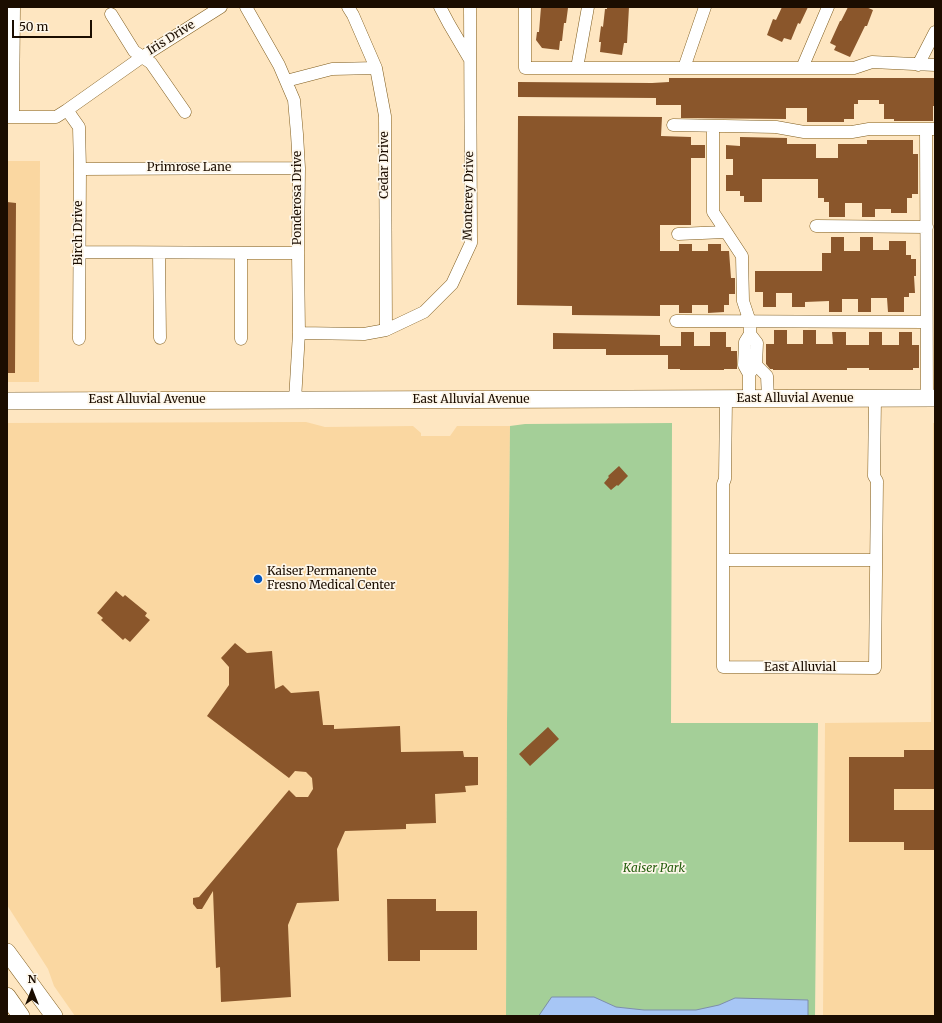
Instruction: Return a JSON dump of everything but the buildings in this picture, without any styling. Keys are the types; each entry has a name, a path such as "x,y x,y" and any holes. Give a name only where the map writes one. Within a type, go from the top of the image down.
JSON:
{"main road":[{"name":"East Alluvial Avenue","path":"7,401 931,398"},
{"path":"7,952 54,1016"},
{"path":"7,996 21,1016"}],"street":[{"path":"10,117 14,7"},
{"name":"Iris Drive","path":"10,117 56,116 67,110 142,57 221,7"},
{"name":"Ponderosa Drive","path":"246,7 279,65 294,100 298,134 299,168 299,333 295,400"},
{"name":"Cedar Drive","path":"348,7 353,15 376,68 385,116 386,330"},
{"path":"440,7 448,24 469,58"},
{"name":"Monterey Drive","path":"299,333 364,334 386,330 424,312 452,284 471,243 469,58 470,7"},
{"path":"525,7 525,68 854,68 872,62 935,66"},
{"path":"577,68 588,7"},
{"path":"684,68 705,7"},
{"path":"802,68 828,7"},
{"name":"Iris Drive","path":"111,14 134,51 151,63 185,112"},
{"path":"918,65 935,32"},
{"path":"286,81 332,69 376,68"},
{"name":"Birch Drive","path":"67,110 79,127 79,339"},
{"path":"673,125 776,127 804,132 852,132 869,129 931,130 927,227 926,322 931,398"},
{"path":"713,126 713,212 742,256 743,301 750,322 750,334 745,342 744,365 767,376 768,399"},
{"name":"Primrose Lane","path":"80,169 299,168"},
{"path":"816,226 927,227"},
{"path":"678,234 725,232"},
{"path":"79,252 298,252"},
{"path":"159,252 160,338"},
{"path":"240,339 241,252"},
{"path":"676,321 926,322"},
{"path":"749,399 752,370"},
{"name":"East Alluvial","path":"726,399 726,479 723,484 723,667 875,668 877,481 874,476 875,399"},
{"path":"723,560 876,560"}],"shaded area":[{"path":"7,161 40,161 39,382 7,382"},
{"name":"Kaiser Permanente Fresno Medical Center","path":"306,422 325,427 413,426 421,433 421,436 450,436 457,426 510,426 506,1016 75,1016 54,986 48,969 7,905 7,423"},
{"path":"933,423 935,423 935,1016 823,1016 825,723 931,722"}],"green space":[{"name":"Kaiser Park","path":"672,423 671,723 818,723 815,1016 506,1016 510,426 525,424"}],"water":[{"path":"552,997 594,997 616,1007 644,1010 696,1010 719,1005 735,998 808,1000 808,1016 539,1016"}],"place":[{"name":"Kaiser Permanente Fresno Medical Center","path":"258,579"}]}
